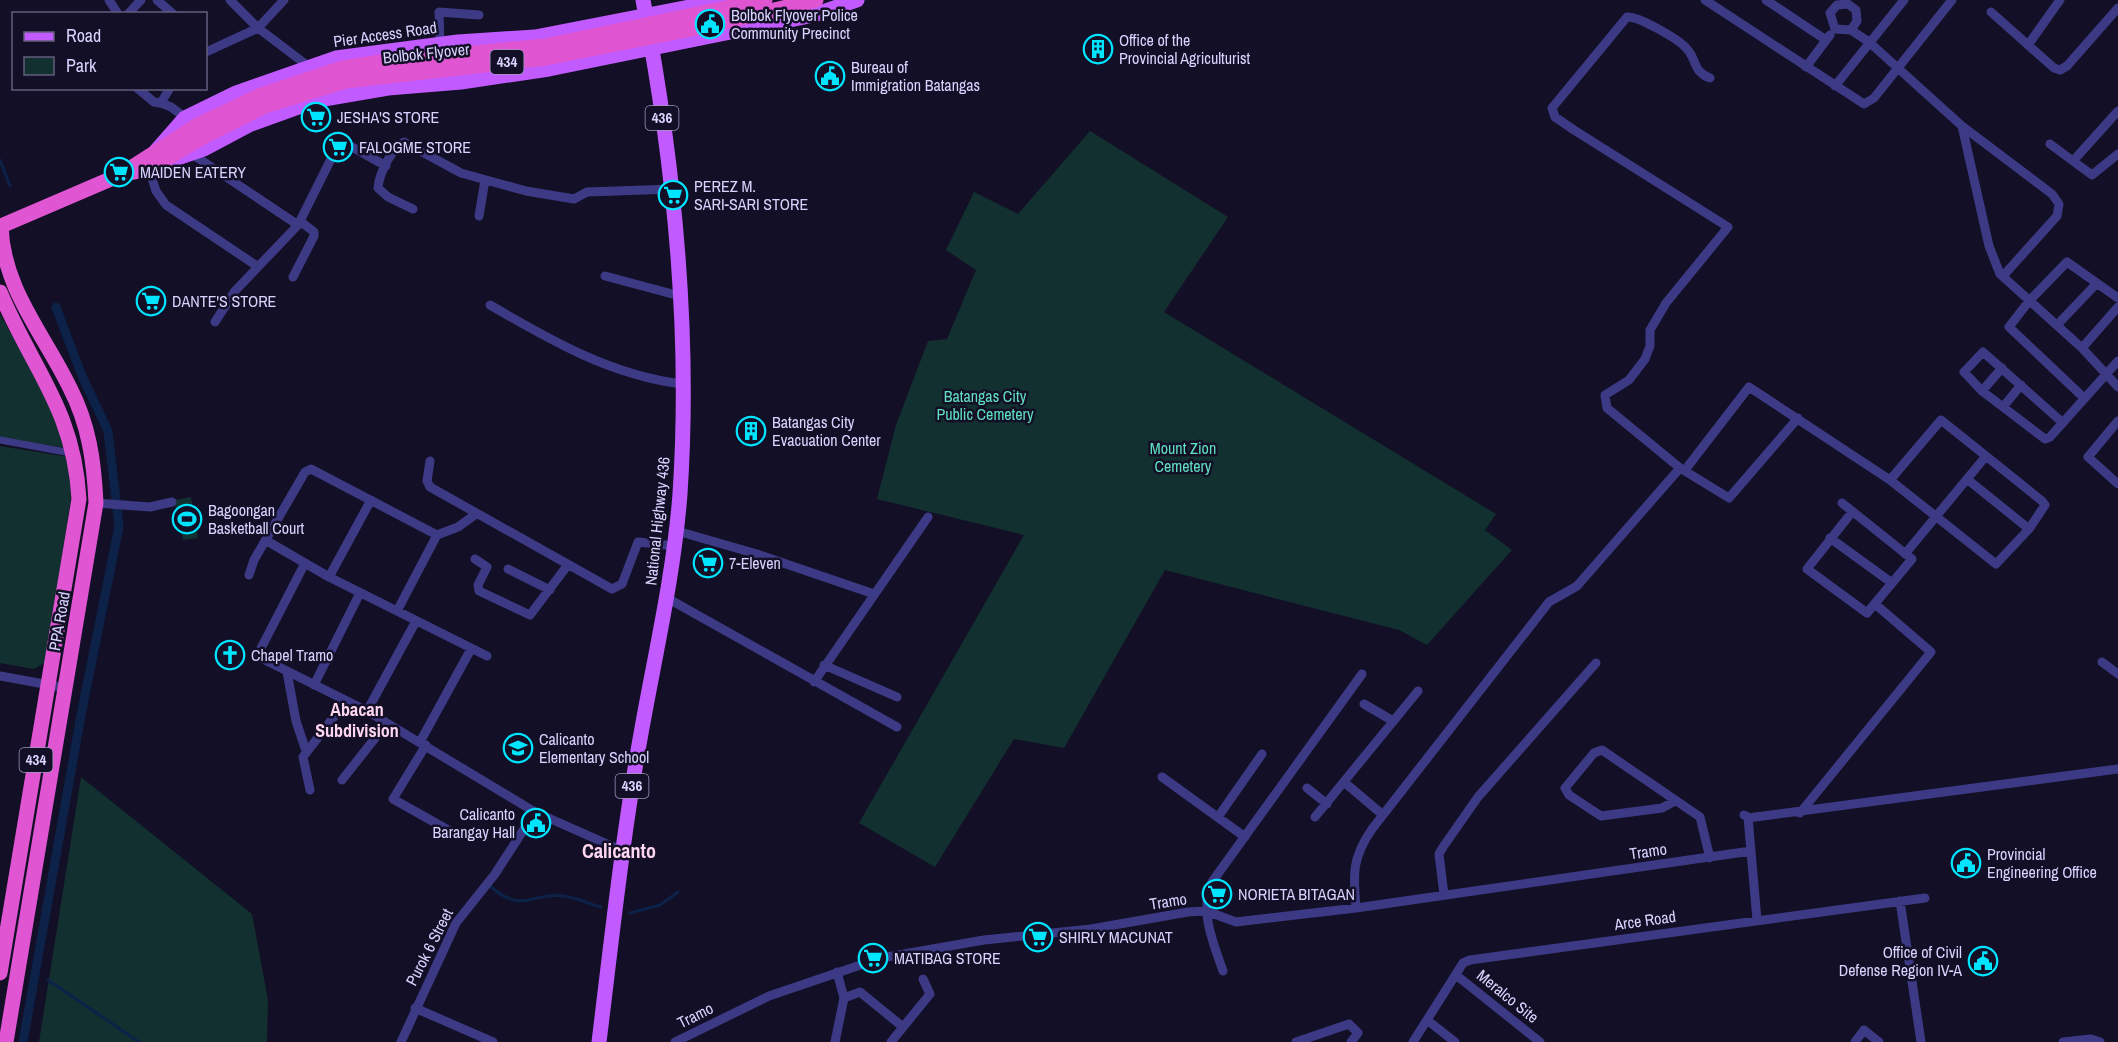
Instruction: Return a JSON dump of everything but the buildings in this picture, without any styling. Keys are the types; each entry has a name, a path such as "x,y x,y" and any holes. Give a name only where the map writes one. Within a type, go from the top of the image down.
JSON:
{"highway":[{"name":"Bolbok Flyover","path":"155,162 195,127 261,95 342,68 545,46 765,0"},
{"name":"Bolbok Flyover","path":"195,127 345,81 546,58 712,25 816,0"},
{"name":"434","path":"0,227 155,162"},
{"name":"PPA Road","path":"0,227 4,253 22,305 70,386 87,427 93,461 96,502 6,1042"},
{"path":"0,292 52,390 74,454 78,482 78,517 50,685"},
{"name":"434","path":"5,945 50,685"},
{"path":"0,973 5,945 21,947"}],"main road":[{"name":"434","path":"645,7 726,0"},
{"name":"434","path":"155,162 192,154 251,124 318,100 388,88 461,82 527,72 814,15 857,0"},
{"name":"Pier Access Road","path":"195,127 236,93 308,66 359,53 535,37 645,7"},
{"name":"National Highway 436","path":"600,1042 623,851 642,726 676,539 682,458 683,384 680,296 672,189 645,7"}],"street":[{"path":"130,12 141,0"},
{"path":"157,0 171,12"},
{"path":"230,0 258,28 308,66"},
{"path":"208,48 258,28 284,0"},
{"path":"1705,0 1860,103 1868,104 1952,0"},
{"path":"1766,0 1826,40"},
{"path":"1835,87 1904,0"},
{"path":"1991,12 2054,68 2060,70 2067,66 2118,8 2112,0"},
{"path":"2028,45 2058,1"},
{"path":"1851,30 1857,21 1855,3 1834,2 1830,14 1831,24 1835,29 1851,30 1869,42 1962,126 2052,194 2059,204 2057,216 2003,276"},
{"path":"440,44 440,12 479,15"},
{"path":"1710,78 1694,68 1689,53 1682,45 1637,18 1627,17 1552,108 1555,117 1574,130 1728,227 1666,303 1650,330 1650,346 1645,359 1629,380 1605,395 1607,408 1683,469 1728,498 1798,418"},
{"path":"1806,67 1835,29"},
{"path":"139,90 154,102 162,101 195,127"},
{"path":"162,101 169,90"},
{"path":"2073,161 2118,111"},
{"path":"2109,122 2118,129"},
{"path":"1962,126 1989,246 2003,276 2029,302 2058,324 2118,387"},
{"path":"413,209 381,192 378,186 398,145 404,142 452,170 485,180 574,199 587,192 672,189"},
{"path":"215,322 235,291 257,266 285,242 299,223 339,143 345,143 386,166"},
{"path":"2050,144 2092,175 2118,154"},
{"path":"192,154 312,230 314,236 293,277"},
{"path":"155,162 156,191 166,205 257,266"},
{"path":"479,216 485,180"},
{"path":"2084,398 2011,332 2012,322 2067,262 2118,298"},
{"path":"605,276 680,296"},
{"path":"2058,324 2097,283"},
{"path":"490,305 595,361 652,380 683,384"},
{"path":"2082,348 2118,307"},
{"path":"2063,423 1983,352 1966,370 1965,375 1982,391 2045,439 2050,438 2118,361"},
{"path":"1982,391 2002,368"},
{"path":"2003,407 2021,385"},
{"path":"1356,908 1354,864 1364,840 1549,602 1577,586 1683,469 1749,387 1890,480 1996,564 2029,529 2043,509 2043,501 1941,420 1890,480"},
{"path":"2118,421 2088,457 2118,484"},
{"path":"0,440 74,454"},
{"path":"1905,554 1986,456"},
{"path":"430,461 427,481 430,487 567,566 614,589 624,582 638,542 676,539 757,554 874,594"},
{"path":"249,575 254,560 308,470 311,469 437,535"},
{"path":"1967,479 2029,529"},
{"path":"329,577 371,500"},
{"path":"96,502 150,507 172,502"},
{"path":"1842,503 1912,559 1867,613 1806,569 1852,512"},
{"path":"397,610 437,535 458,527 476,514"},
{"path":"814,682 928,517"},
{"path":"1830,538 1892,583"},
{"path":"267,541 329,577 487,656"},
{"path":"475,559 487,567 478,585 479,591 525,615 533,615 567,566"},
{"path":"305,563 257,656 367,711 535,812 623,851"},
{"path":"508,569 550,590"},
{"path":"314,685 360,593"},
{"path":"667,598 897,727"},
{"path":"1800,813 1931,652 1875,604"},
{"path":"367,711 416,621"},
{"path":"450,831 393,799 471,649"},
{"path":"2102,662 2114,671 2118,660"},
{"path":"1444,895 1439,854 1443,847 1478,797 1596,663"},
{"path":"824,665 897,697"},
{"path":"287,672 296,721 306,751"},
{"path":"1223,971 1209,930 1206,911 1212,882 1362,674"},
{"path":"0,676 66,688"},
{"path":"1315,817 1418,691"},
{"path":"310,790 303,757 346,701"},
{"path":"1364,704 1393,721"},
{"path":"342,780 387,723"},
{"path":"1675,801 1662,808 1601,816 1569,795 1565,789 1600,750 1695,812 1703,821 1710,858"},
{"path":"1218,817 1263,754"},
{"path":"1757,920 1751,851 1745,816 1800,813 2118,769"},
{"path":"1162,777 1245,837"},
{"path":"1344,782 1383,815"},
{"path":"1307,788 1327,804"},
{"name":"Purok 6 Street","path":"401,1042 415,1008 462,914 495,874 535,812"},
{"name":"Tramo","path":"675,1042 760,1000 880,958 984,940 1091,929 1206,911 1236,922 1356,908 1751,851"},
{"name":"Arce Road","path":"1413,1042 1463,963 1470,960 1925,898"},
{"path":"1900,901 1921,1042"},
{"path":"835,1042 844,998 837,972"},
{"name":"Meralco Site","path":"1456,975 1540,1042"},
{"path":"891,1042 930,993 923,979"},
{"path":"844,998 860,992 903,1027"},
{"path":"415,1008 483,1040 493,1042"},
{"path":"1427,1020 1455,1042"},
{"path":"1296,1042 1349,1024 1358,1033 1351,1042"},
{"path":"1855,1042 1864,1030 1879,1042"},
{"path":"2063,1042 2091,1039 2100,1042"}],"green space":[{"path":"1090,131 1228,217 1164,312 1496,514 1485,530 1512,550 1427,645 1399,630 1165,570 1064,748 1014,739 935,867 859,823 1024,535 877,499 896,425 928,341 947,339 976,270 946,250 974,192 1018,214"},
{"path":"0,314 46,396 65,448 0,437"},
{"path":"0,446 69,457 71,498 46,662 34,669 0,663"},
{"name":"Bagoongan Basketball Court","path":"191,497 198,538 183,540 174,500"},
{"path":"81,777 252,914 268,1000 267,1042 39,1042"}],"waterway":[{"path":"0,160 10,186"},
{"path":"23,1042 81,715 119,526 108,431 82,376 56,307"},
{"path":"490,886 501,895 519,901 563,896 601,907"},
{"path":"630,913 660,905 678,892"},
{"path":"48,980 139,1042"}],"place":[{"name":"Bolbok Flyover Police Community Precinct","path":"710,24"},
{"name":"Office of the Provincial Agriculturist","path":"1098,49"},
{"name":"Bureau of Immigration Batangas","path":"830,76"},
{"name":"JESHA'S STORE","path":"316,117"},
{"name":"FALOGME STORE","path":"338,147"},
{"name":"MAIDEN EATERY","path":"119,172"},
{"name":"PEREZ M. SARI-SARI STORE","path":"673,195"},
{"name":"DANTE'S STORE","path":"151,301"},
{"name":"Batangas City Evacuation Center","path":"751,431"},
{"name":"Bagoongan Basketball Court","path":"187,519"},
{"name":"7-Eleven","path":"708,563"},
{"name":"Chapel Tramo","path":"230,655"},
{"name":"Calicanto Elementary School","path":"518,748"},
{"name":"Calicanto Barangay Hall","path":"536,823"},
{"name":"Provincial Engineering Office","path":"1966,863"},
{"name":"NORIETA BITAGAN","path":"1217,894"},
{"name":"SHIRLY MACUNAT","path":"1038,937"},
{"name":"MATIBAG STORE","path":"873,958"},
{"name":"Office of Civil Defense Region IV-A","path":"1983,961"}],"district":[{"name":"Abacan Subdivision","path":"357,720"},
{"name":"Calicanto","path":"619,851"}],"park label":[{"name":"Batangas City Public Cemetery","path":"985,405"},
{"name":"Mount Zion Cemetery","path":"1183,457"}]}
